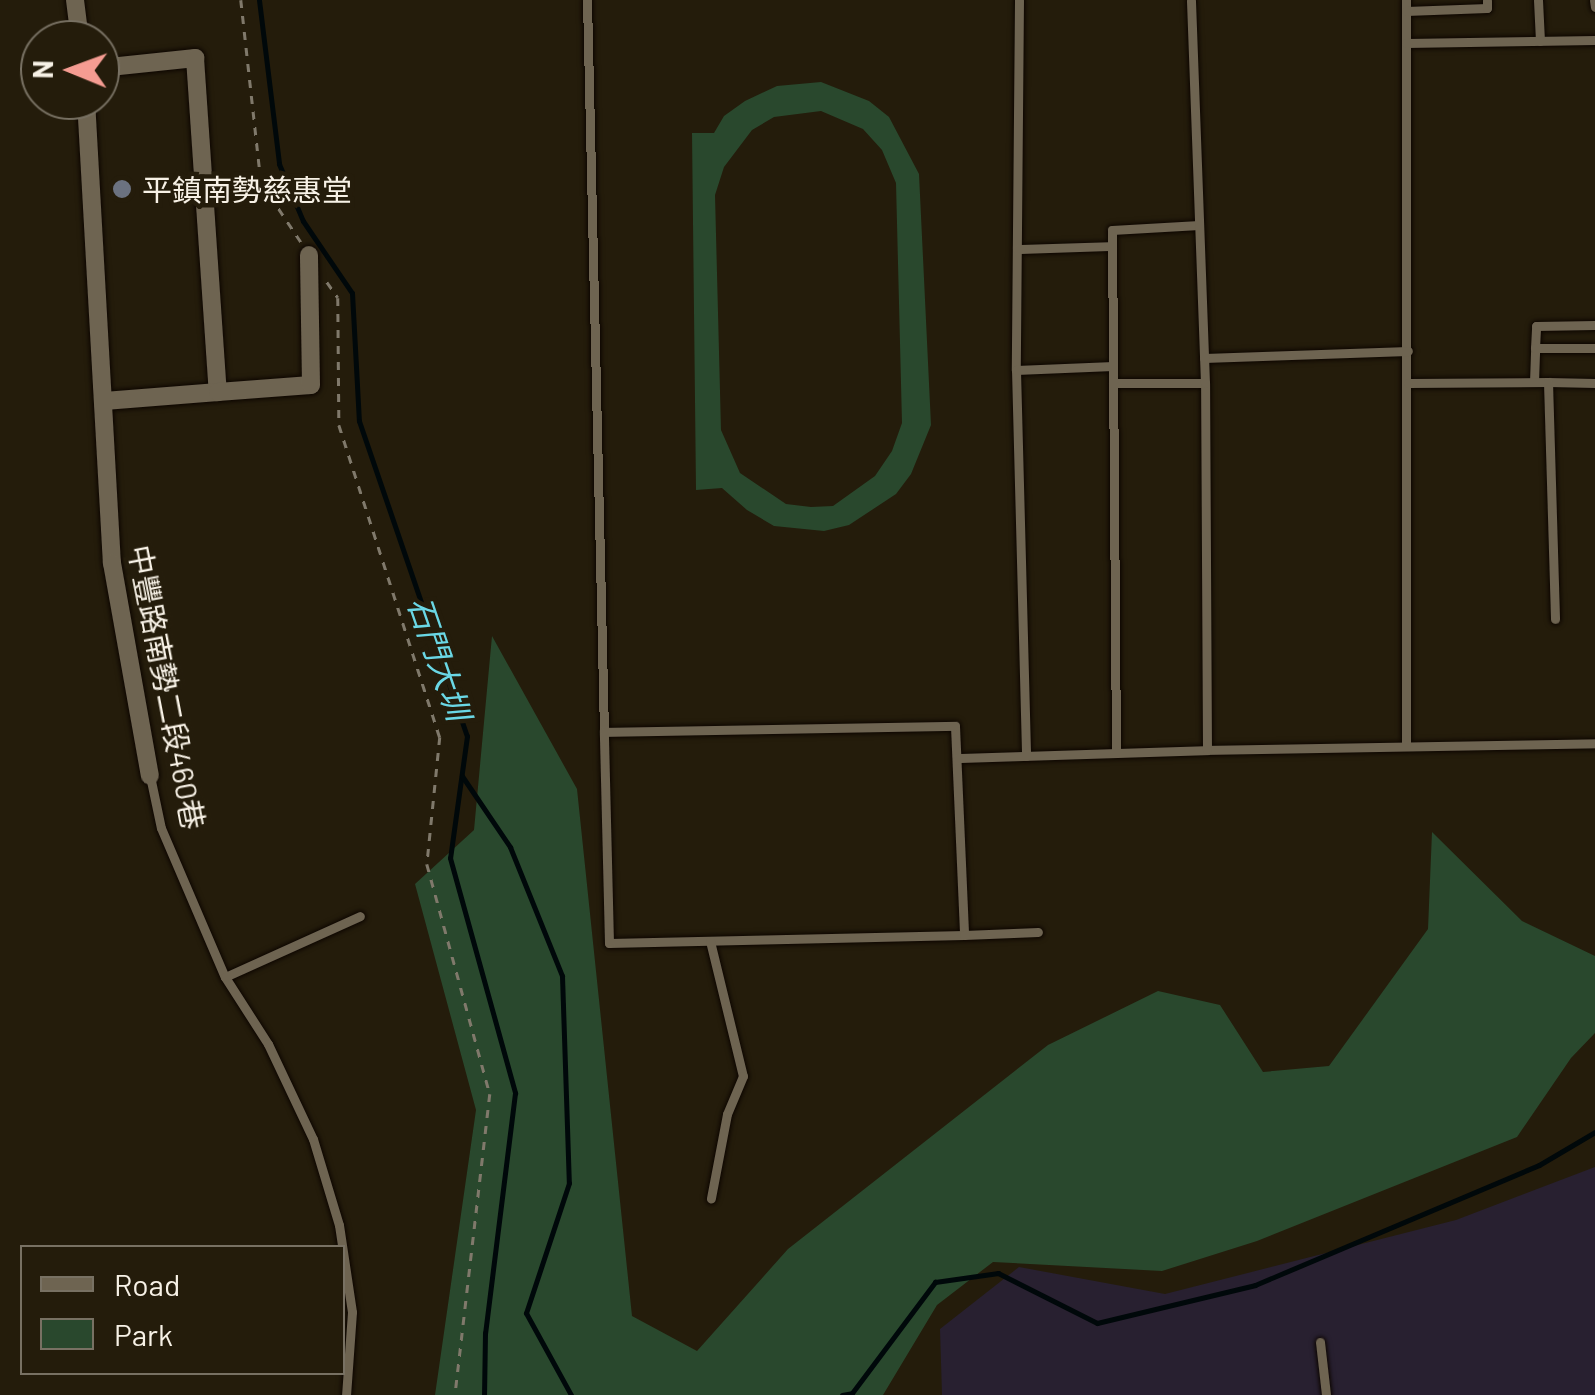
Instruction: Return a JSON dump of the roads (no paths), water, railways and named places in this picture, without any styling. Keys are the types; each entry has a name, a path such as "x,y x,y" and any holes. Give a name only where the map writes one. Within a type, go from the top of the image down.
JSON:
{"street":[{"path":"120,66 195,58 218,392"},
{"name":"中豐路南勢二段460巷","path":"87,120 112,563 150,776"},
{"path":"104,401 312,385 309,255"}],"lane":[{"path":"587,0 609,943 1038,932"},
{"path":"1019,0 1016,370 1026,756"},
{"path":"1191,0 1205,383 1206,750"},
{"path":"1406,743 1406,5 1487,8 1487,0"},
{"path":"1538,0 1540,40"},
{"path":"1406,42 1595,40"},
{"path":"1116,753 1112,230 1199,225"},
{"path":"1016,249 1112,246"},
{"path":"1534,382 1536,326 1595,325"},
{"path":"1535,348 1595,348"},
{"path":"1204,358 1408,351"},
{"path":"1016,370 1113,366"},
{"path":"1548,382 1554,619"},
{"path":"1113,383 1205,383"},
{"path":"1408,383 1595,383"},
{"path":"604,732 956,726 964,935"},
{"path":"957,758 1406,743 1595,742"},
{"name":"中豐路南勢二段460巷","path":"150,776 161,828 225,977 268,1044 313,1139 342,1245"},
{"path":"225,977 360,916"},
{"path":"710,941 743,1076 726,1114 712,1198"},
{"name":"中豐路南勢二段460巷","path":"345,1265 352,1312 346,1395"},
{"path":"1320,1342 1326,1395"}],"waterway":[{"name":"石門大圳","path":"259,0 279,164 303,221 352,293 359,421 467,736 450,858 515,1093 485,1333 484,1395"},
{"path":"462,776 510,847 562,976 569,1183 526,1313 571,1395"},
{"path":"842,1395 852,1393 935,1282 998,1273 1097,1323 1255,1285 1539,1165 1595,1132"}],"place":[{"name":"平鎮南勢慈惠堂","path":"122,189"}]}
